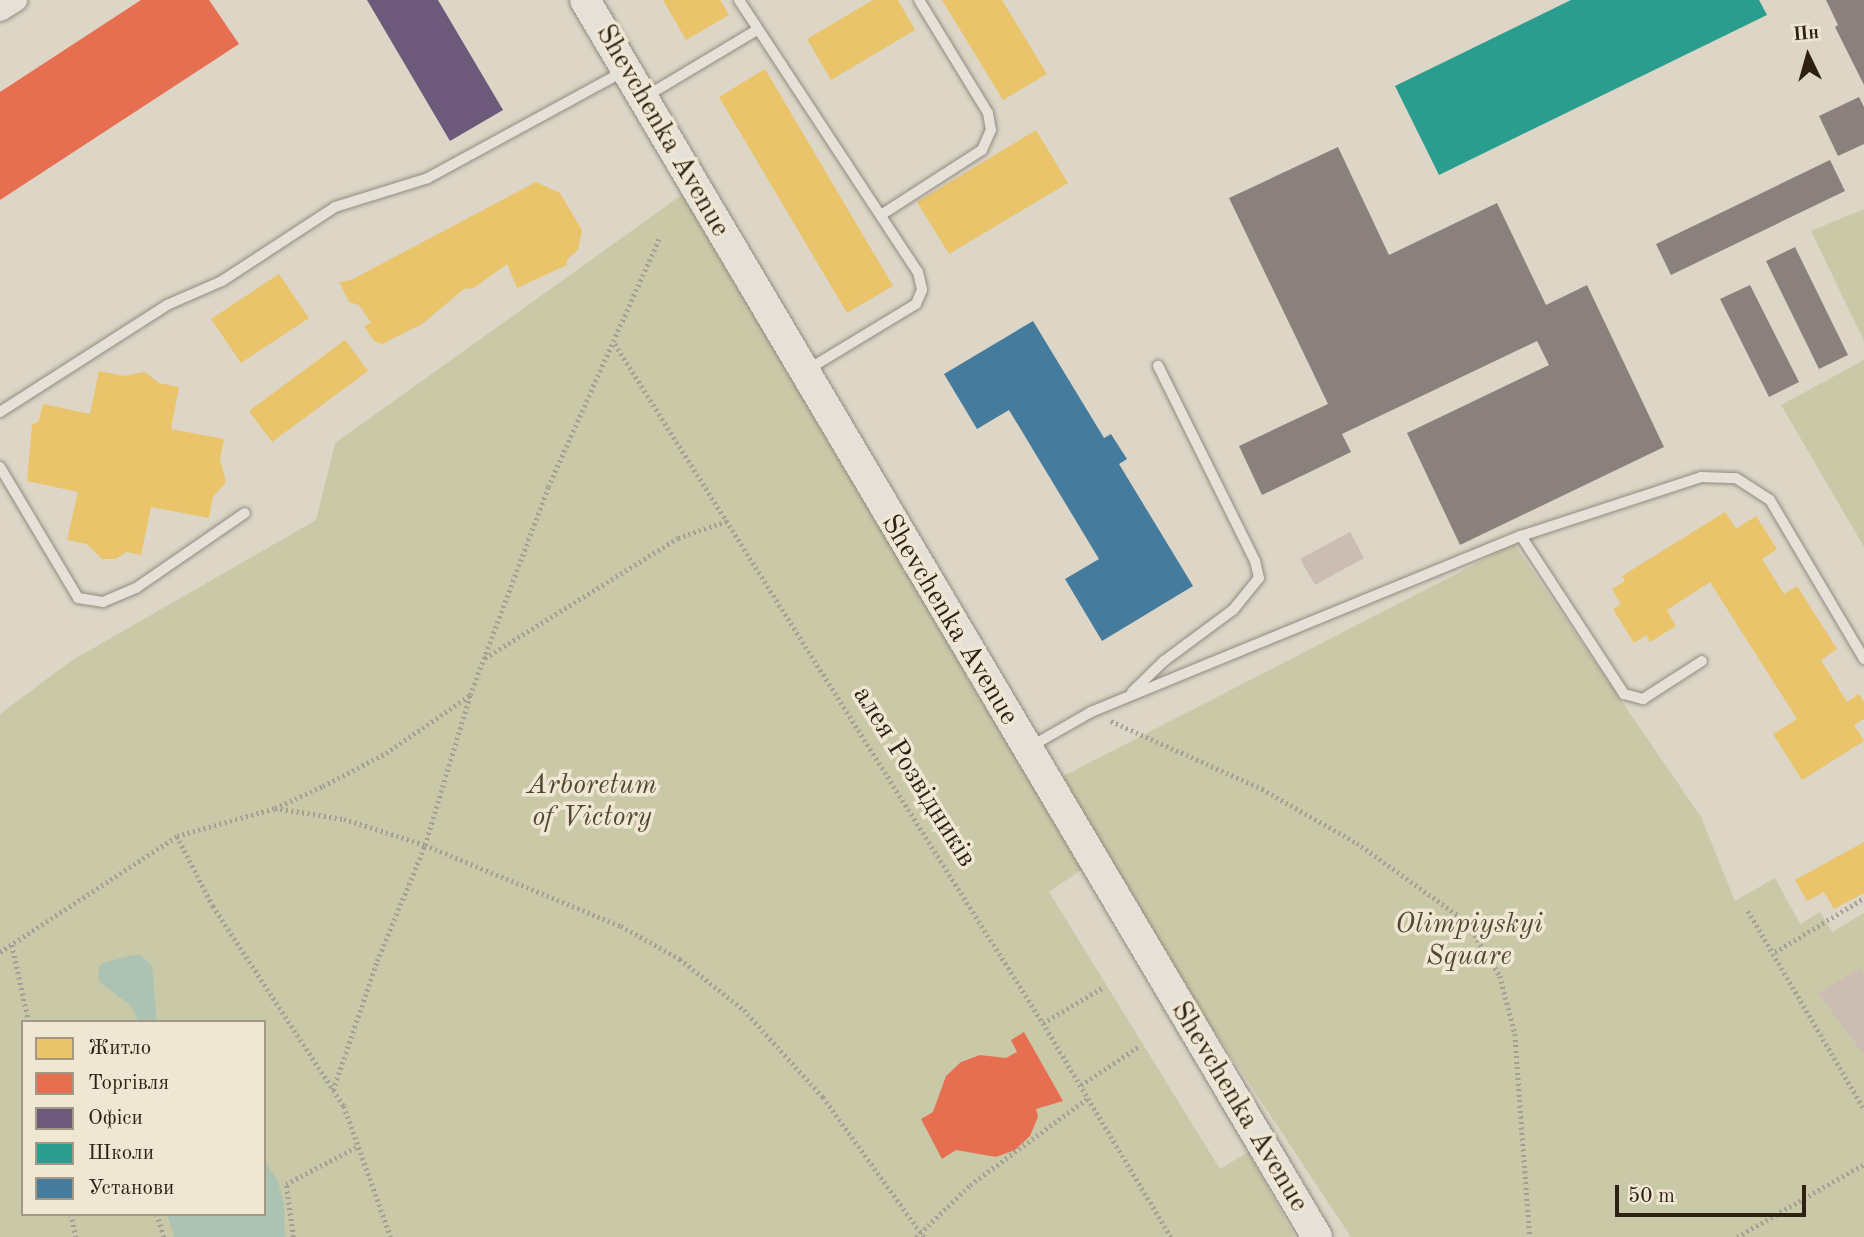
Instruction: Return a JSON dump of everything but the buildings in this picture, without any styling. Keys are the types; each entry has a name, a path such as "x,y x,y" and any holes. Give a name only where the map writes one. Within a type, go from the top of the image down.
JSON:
{"main road":[{"name":"Shevchenka Avenue","path":"585,0 1026,750 1317,1237"}],"street":[{"path":"0,10 16,0"}],"lane":[{"path":"739,0 918,272 922,290 916,304 803,373"},
{"path":"881,215 982,150 991,130 988,113 919,0"},
{"path":"643,99 757,30"},
{"path":"0,412 167,305 222,281 335,207 428,178 626,70"},
{"path":"1127,697 1164,662 1233,610 1259,578 1255,561 1158,366"},
{"path":"0,467 78,598 103,602 136,588 245,513"},
{"path":"1026,750 1091,712 1521,536 1701,477 1736,478 1770,500 1864,659"},
{"path":"1521,536 1624,694 1643,699 1702,661"}],"path":[{"path":"333,1090 377,961 425,845 470,695 548,486 615,344 659,239"},
{"name":"алея Розвідників","path":"615,344 1043,1023 1171,1237"},
{"path":"484,659 678,538 727,520"},
{"path":"0,952 177,836 275,808 386,753 470,695"},
{"path":"1091,712 1262,789 1357,843 1466,921 1500,975 1515,1034 1530,1237"},
{"path":"275,808 344,819 425,845 621,926 680,959 744,1010 823,1097 924,1237"},
{"path":"177,836 213,906 333,1090 358,1146 391,1237"},
{"path":"1774,952 1864,898"},
{"path":"1748,911 1864,1109"},
{"path":"12,945 29,1020"},
{"path":"1043,1023 1102,988"},
{"path":"1081,1085 1138,1047"},
{"path":"916,1237 920,1230 970,1185 1088,1098"},
{"path":"293,1237 286,1184 358,1146"},
{"path":"1737,1237 1864,1164"},
{"path":"73,1216 76,1237"},
{"path":"158,1216 164,1237"}],"green space":[{"name":"Arboretum of Victory","path":"690,189 1087,866 1049,892 1220,1169 1248,1152 1295,1237 0,1237 0,714 71,661 316,520 335,443"},
{"path":"1864,209 1864,341 1811,231"},
{"path":"1864,360 1864,547 1781,405"},
{"name":"Olimpiyskyi Square","path":"1514,544 1701,817 1735,901 1775,878 1800,924 1820,912 1832,932 1864,913 1864,1237 1351,1237 1050,783"}],"shaded area":[{"path":"141,955 152,966 157,1020 138,1020 130,1005 99,982 98,968 103,963"},
{"path":"266,1164 278,1181 284,1204 285,1237 174,1237 168,1216 266,1216"}]}
